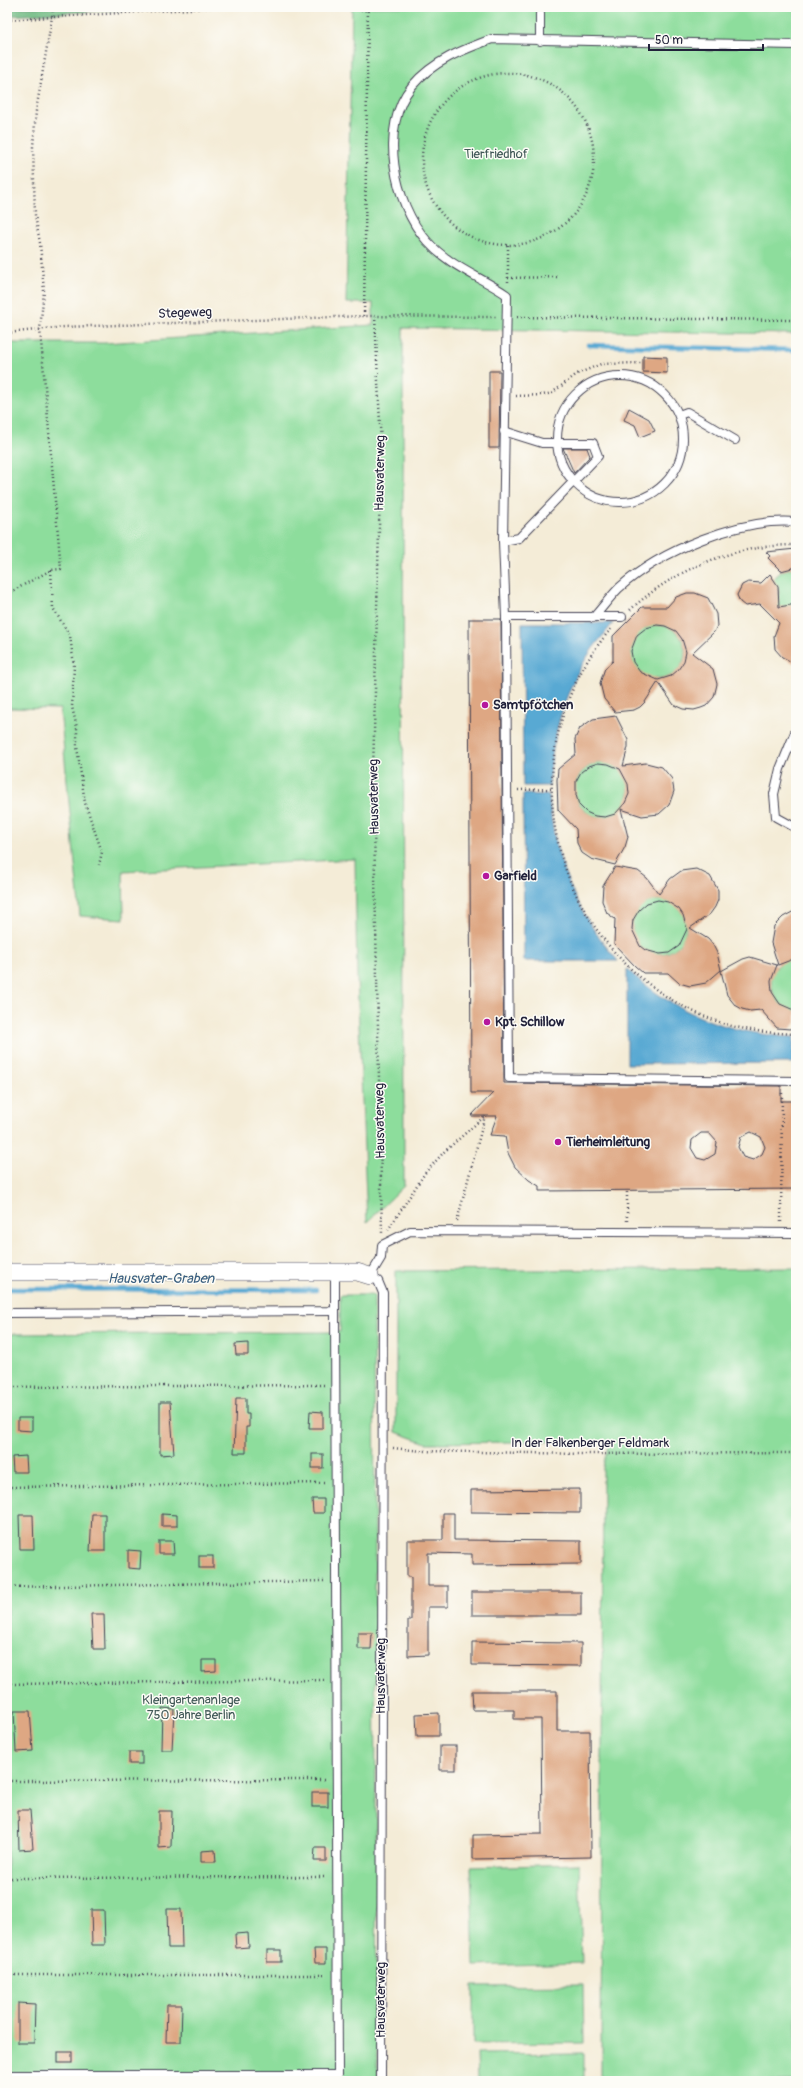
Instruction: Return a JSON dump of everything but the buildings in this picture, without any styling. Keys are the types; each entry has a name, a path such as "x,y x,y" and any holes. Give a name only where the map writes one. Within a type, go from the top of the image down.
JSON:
{"street":[{"path":"7,1272 335,1271 357,1272 370,1276"}],"lane":[{"path":"540,14 540,41"},
{"path":"796,45 492,39 455,52 430,68 411,87 399,110 393,144 394,172 406,210 427,242 462,270 493,285 507,295 504,432 504,541 510,1078 796,1081"},
{"path":"617,375 642,379 663,392 679,416 684,437 680,462 666,483 646,498 621,504 596,500 574,482 564,464 557,443 558,416 572,395 592,380 617,375"},
{"path":"679,416 686,412 735,440"},
{"path":"504,432 542,443 593,443 598,456 519,538 504,541"},
{"path":"594,618 619,588 653,563 690,543 738,528 785,521 796,522"},
{"path":"506,617 622,617"},
{"path":"796,730 780,769 774,794 776,817 796,828"},
{"path":"370,1276 381,1258 382,1245 410,1231 796,1233"},
{"path":"7,2075 338,2075 335,1271"},
{"name":"Hausvaterweg","path":"370,1276 378,1281 383,1293 384,1447 382,1460 381,2081"},
{"path":"7,1313 335,1311"}],"path":[{"path":"7,594 50,570 61,569 40,329 44,291 40,243 35,215 33,147 36,111 53,7"},
{"path":"7,20 225,7"},
{"path":"345,7 368,11"},
{"path":"364,316 368,7"},
{"path":"522,73 548,82 572,101 586,122 594,147 594,171 588,193 568,221 535,241 508,245 484,241 457,228 444,215 434,203 427,187 423,169 423,146 427,130 438,109 464,85 486,75 522,73"},
{"path":"507,295 508,245"},
{"path":"508,278 557,277"},
{"name":"Stegeweg","path":"7,332 40,329 364,316 796,320"},
{"name":"Hausvaterweg","path":"375,316 381,446 373,774 382,1245"},
{"path":"505,397 543,395 552,393 577,374 601,364 643,363"},
{"path":"796,545 756,548 706,562 661,585 622,617 595,650 571,693 559,727 555,747 551,789 557,841 573,890 599,934 633,972 659,992 698,1014 747,1029 796,1034"},
{"path":"50,570 53,608 70,636 74,665 72,707 77,728 77,747 85,803 102,852 99,866"},
{"path":"506,790 551,789"},
{"path":"781,1233 782,1080"},
{"path":"382,1245 391,1223 425,1173 444,1152 485,1116 457,1223 457,1231"},
{"path":"627,1192 628,1233"},
{"path":"7,1387 336,1385"},
{"name":"In der Falkenberger Feldmark","path":"384,1447 422,1451 575,1454 796,1453"},
{"path":"7,1487 336,1483"},
{"path":"7,1587 336,1581"},
{"path":"7,1684 336,1680"},
{"path":"7,1780 337,1780"},
{"path":"7,1878 337,1877"},
{"path":"7,1975 338,1974"}],"green space":[{"path":"7,7 183,7 7,16"},
{"name":"Tierfriedhof","path":"352,7 796,7 796,334 403,328 404,1186 367,1222 357,977 355,859 123,871 124,919 80,916 60,709 7,708 7,343 105,343 373,325 373,303 346,303"},
{"path":"796,567 796,605 780,610 776,605 779,592 773,579 782,571"},
{"path":"658,625 668,627 677,633 683,642 685,652 683,662 677,671 668,677 658,679 648,677 639,671 633,662 631,652 633,642 639,633 648,627"},
{"path":"602,763 612,765 621,771 627,780 629,790 627,800 621,809 612,815 602,817 592,815 583,809 577,800 575,790 577,780 583,771 592,765"},
{"path":"659,900 669,902 678,908 684,917 686,927 684,937 678,946 669,952 659,954 649,952 640,946 634,937 632,927 634,917 640,908 649,902"},
{"path":"796,958 796,1011 788,1009 781,1004 772,990 771,982 777,967 785,960"},
{"path":"796,1268 796,2081 601,2081 603,1467 609,1441 426,1443 396,1432 396,1271"},
{"name":"Kleingartenanlage 750 Jahre Berlin","path":"340,1295 374,1295 377,2081 7,2081 7,1334 340,1332"},
{"path":"579,1864 582,1963 474,1966 471,1867"},
{"path":"583,1985 584,2043 473,2044 473,1986"},
{"path":"584,2053 584,2081 478,2081 477,2054"}],"water":[{"path":"522,623 613,623 590,653 578,672 571,687 556,735 550,769 549,786 523,786"},
{"path":"523,794 549,795 551,819 569,884 590,924 618,961 524,961"},
{"path":"627,969 663,997 683,1009 704,1018 725,1026 748,1032 794,1037 793,1063 627,1064"}],"waterway":[{"path":"588,345 796,350"},
{"name":"Hausvater-Graben","path":"7,1289 316,1290"}],"place":[{"name":"Samtpfötchen","path":"485,705"},
{"name":"Garfield","path":"486,876"},
{"name":"Kpt. Schillow","path":"487,1022"},
{"name":"Tierheimleitung","path":"558,1142"}]}
